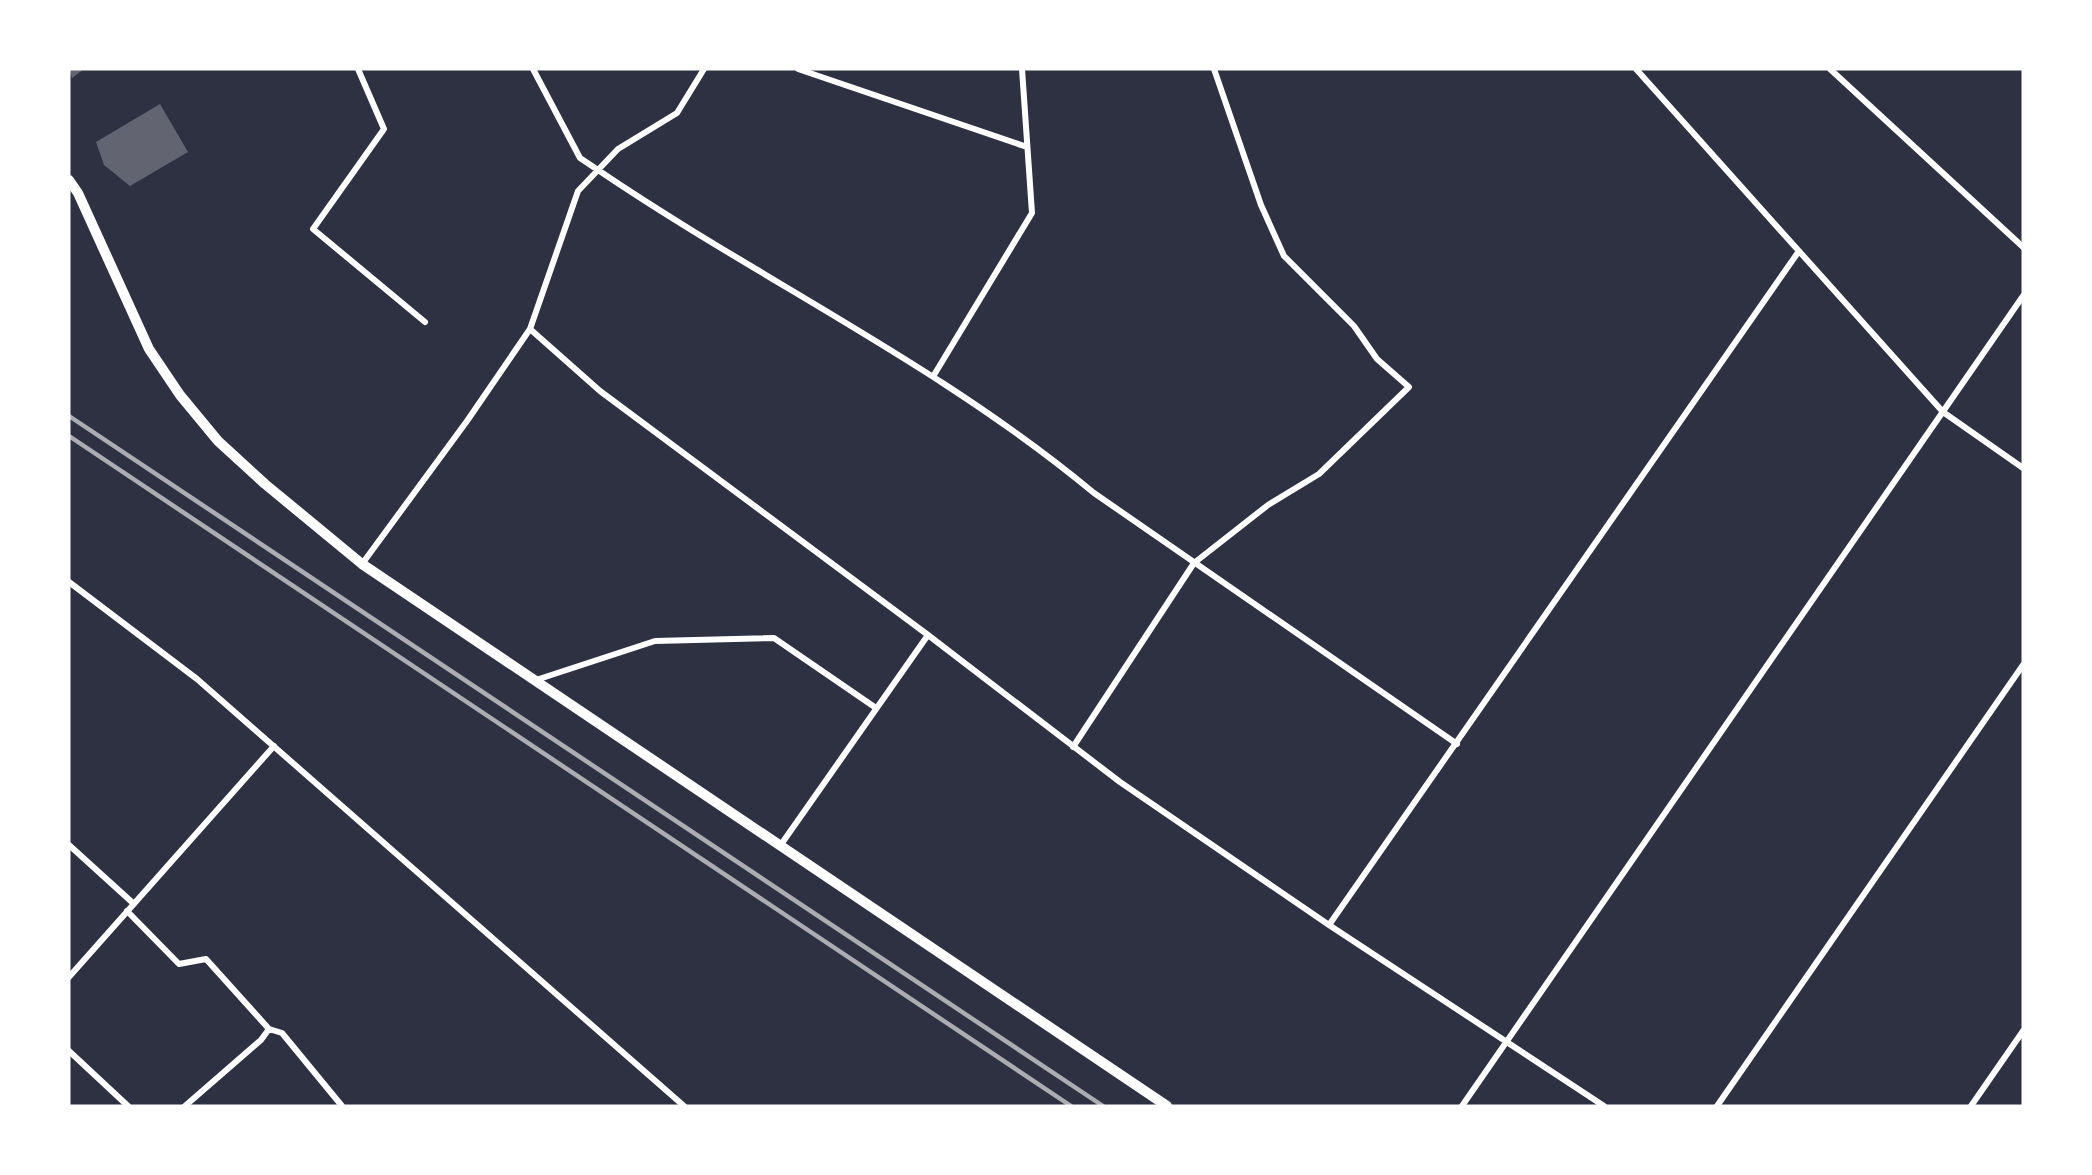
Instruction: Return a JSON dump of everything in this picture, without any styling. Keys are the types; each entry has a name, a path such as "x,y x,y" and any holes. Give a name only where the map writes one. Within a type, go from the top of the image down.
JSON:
{"street":[{"path":"358,69 384,129 313,229 425,322"},
{"path":"533,69 580,158 933,375 1060,465 1094,494 1457,744"},
{"path":"362,564 467,421 530,329 578,191 618,149 677,113 704,69"},
{"path":"798,69 1027,147"},
{"path":"933,375 1032,213 1022,69"},
{"path":"1073,747 1194,563 1268,505 1319,474 1409,387 1377,359 1354,326 1284,256 1261,205 1214,69"},
{"path":"1636,69 1943,412 2023,468"},
{"path":"1830,69 2023,247"},
{"path":"69,180 78,193 149,349 180,395 218,441 265,484 362,564 1167,1106"},
{"path":"1329,925 1799,251"},
{"path":"1462,1106 2023,296"},
{"path":"530,329 600,391 928,635 1120,782 1329,925 1604,1106"},
{"path":"69,582 197,679 679,1104"},
{"path":"779,846 928,635"},
{"path":"533,681 655,641 774,638 876,708"},
{"path":"1717,1106 2023,665"},
{"path":"69,977 274,746"},
{"path":"69,845 134,904"},
{"path":"127,911 179,964 206,959 269,1029 282,1033 342,1106"},
{"path":"185,1106 261,1040 269,1029"},
{"path":"1971,1106 2023,1031"},
{"path":"69,1051 129,1106"}],"building":[{"path":"69,69 84,69 72,78"},
{"path":"160,104 188,152 130,186 104,165 96,142"}],"railway":[{"path":"69,416 1103,1106"},
{"path":"69,436 1071,1106"}]}
